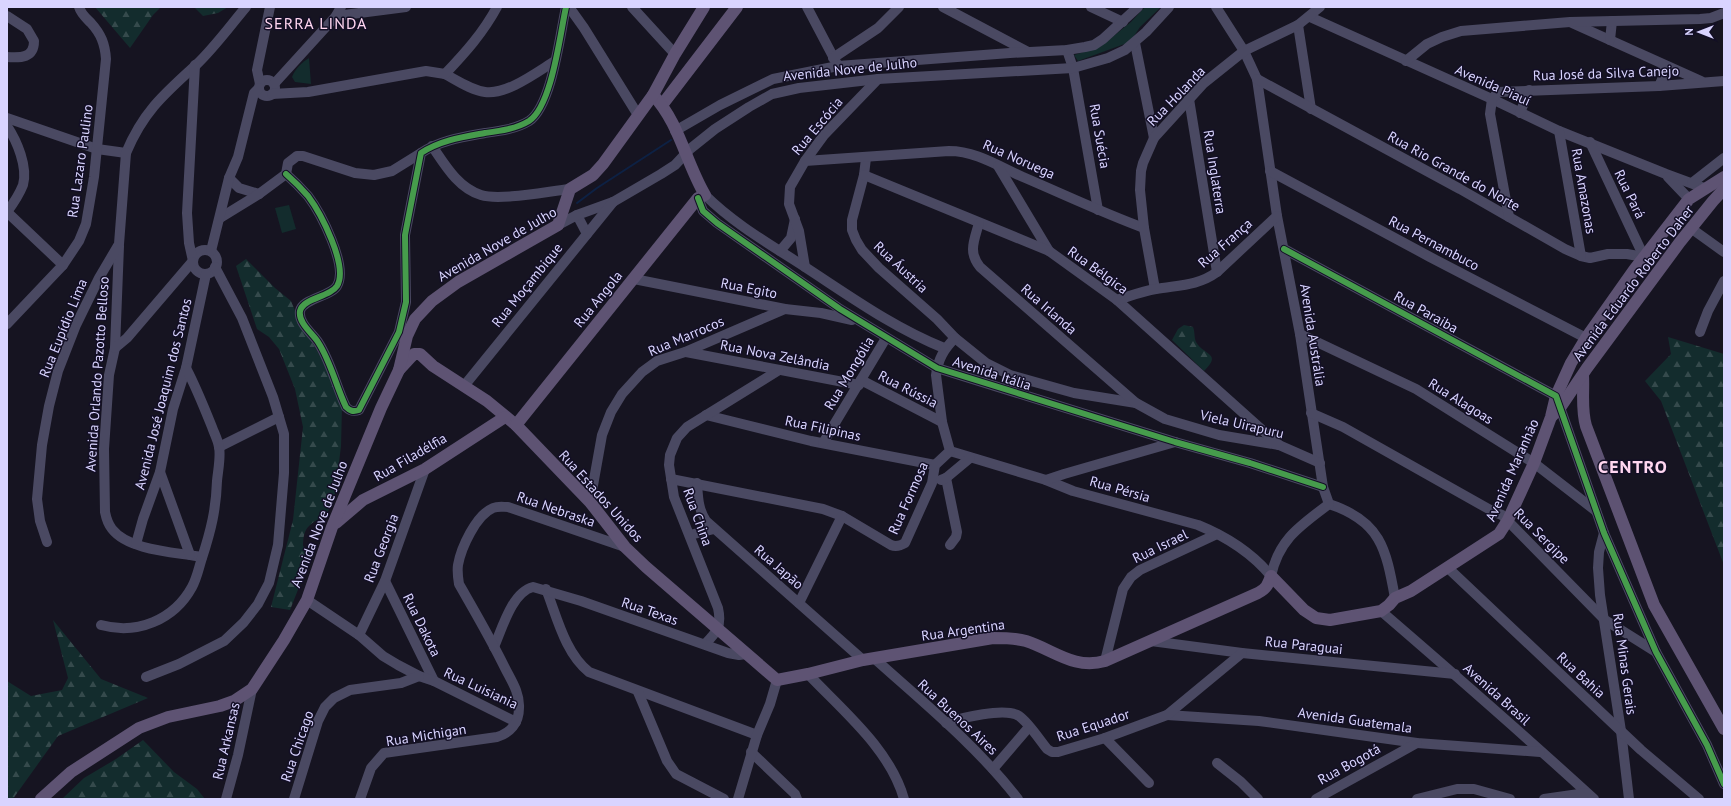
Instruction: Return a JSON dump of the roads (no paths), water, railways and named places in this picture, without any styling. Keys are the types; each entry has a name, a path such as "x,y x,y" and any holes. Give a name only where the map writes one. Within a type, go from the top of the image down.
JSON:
{"main road":[{"path":"558,225 570,189 593,175 653,95 675,54 704,7"},
{"path":"662,105 737,7"},
{"name":"Avenida Itália","path":"653,95 662,105 686,154 701,197"},
{"path":"1704,188 1724,177"},
{"path":"1685,204 1696,206 1710,205 1710,191 1704,188"},
{"name":"Avenida Maranhão","path":"1381,611 1396,598 1411,591 1499,534 1508,520 1534,463 1551,417 1556,396 1572,361 1586,338 1644,257 1685,204 1704,188"},
{"name":"Avenida Eduardo Roberto Daher","path":"1724,190 1680,242 1585,372 1582,412 1591,441 1654,605 1724,729"},
{"name":"Rua Angola","path":"516,425 701,197"},
{"path":"1680,242 1692,216 1685,204"},
{"name":"Avenida Nove de Julho","path":"41,799 71,772 140,728 168,717 220,706 234,701 252,689 284,640 307,600 332,527 393,380 399,370 403,334 420,313 446,290 558,225"},
{"name":"Rua Estados Unidos","path":"399,370 414,354 420,354 434,366 487,400 516,425 590,502 625,547 718,630 778,680"},
{"path":"1551,417 1560,408 1573,388 1585,372 1579,364 1572,361 1573,388 1576,403 1582,412"},
{"name":"Rua Filadélfia","path":"332,527 363,500 425,468 505,417"},
{"path":"349,486 352,494 356,498 363,500"},
{"path":"1271,576 1304,610 1316,618 1330,620 1381,611"},
{"name":"Rua Argentina","path":"778,680 863,660 984,639 1007,637 1028,642 1078,663 1089,665 1105,661 1258,593 1264,590 1268,585 1271,576"}],"street":[{"name":"Rua Lazaro Paulino","path":"7,324 63,265 79,241 86,224 92,193 97,148 105,73 105,48 99,33 81,13 79,7"},
{"path":"7,118 97,148 126,153 142,121 153,107 180,78 195,65 246,7"},
{"path":"270,7 257,70 267,87 299,93 426,71 445,74 473,89 485,92 496,92 507,88 555,61"},
{"path":"211,251 229,178 238,157 254,93 267,87 290,67 338,12 406,7"},
{"path":"445,74 488,24 497,7"},
{"path":"220,218 259,194 286,174 288,163 298,156 308,157 365,175 392,171 432,146 459,138 509,129 530,121 538,113 543,104 555,61 566,7"},
{"path":"569,7 584,28 638,115"},
{"path":"632,7 675,54"},
{"path":"807,7 836,62 878,28 899,7"},
{"path":"943,7 1028,52"},
{"path":"1091,7 1123,22"},
{"name":"Avenida Nove de Julho","path":"675,131 720,105 773,79 836,62 1067,50 1094,44 1103,39 1138,7"},
{"name":"Avenida Nove de Julho","path":"558,225 576,215 613,202 674,165 697,142 749,107 772,94 799,88 878,79 1073,68 1108,58 1135,43 1169,7"},
{"name":"Avenida Austrália","path":"1216,7 1244,51 1257,79 1277,216 1300,334 1323,487 1329,504"},
{"name":"Rua Holanda","path":"1155,289 1144,228 1140,190 1141,171 1154,138 1204,83 1244,51 1298,25 1310,17 1320,7"},
{"path":"1406,61 1427,44 1461,31 1570,22 1700,19 1722,12"},
{"path":"7,16 27,29 34,41 34,46 27,56 20,58 7,57"},
{"name":"Avenida Piauí","path":"1310,17 1492,99 1559,131 1704,188"},
{"path":"1610,40 1612,21"},
{"path":"1570,22 1703,82"},
{"path":"1298,25 1311,108"},
{"path":"1135,43 1154,138"},
{"name":"Rua Suécia","path":"1067,50 1073,68 1098,210"},
{"path":"115,348 128,338 193,261 198,252 206,249 211,251 217,260 216,267 213,271 206,274 198,272 193,266 193,261 189,243 188,213 195,65"},
{"path":"1660,86 1664,75 1663,65"},
{"name":"Rua Escócia","path":"805,267 799,230 789,204 788,194 790,187 805,161 836,121 878,79"},
{"name":"Rua Rio Grande do Norte","path":"1257,79 1460,189 1565,249 1590,258 1608,254 1627,254 1644,257"},
{"name":"Rua José da Silva Canejo","path":"1492,99 1498,92 1660,86 1724,81"},
{"path":"1520,113 1529,90"},
{"path":"1492,99 1490,114 1509,217"},
{"name":"Rua Inglaterra","path":"1189,100 1217,272"},
{"path":"7,126 16,143 22,161 24,175 20,191 7,212 63,265"},
{"name":"Rua Amazonas","path":"1559,131 1581,256"},
{"name":"Rua Pará","path":"1590,142 1644,257"},
{"path":"432,146 450,172 471,190 481,195 491,197 570,189"},
{"name":"Rua Noruega","path":"805,161 957,151 979,156 998,166 1098,210 1144,228"},
{"name":"Rua Eupídio Lima","path":"47,542 40,522 37,499 42,445 50,400 58,371 80,318 99,278 119,244 126,153"},
{"path":"286,174 296,182 317,210 335,250 339,269 337,286 327,294 302,307 300,315 304,324 322,348 343,402 350,411 354,411 359,410 403,334 406,302 405,235 422,153"},
{"name":"Rua Áustria","path":"866,158 864,175 852,220 852,230 856,240 874,263 937,319 955,338"},
{"path":"1692,183 1724,158"},
{"path":"998,166 1049,251"},
{"name":"Rua Pernambuco","path":"1270,171 1430,257 1586,338"},
{"name":"Avenida Piauí","path":"1666,174 1685,204"},
{"name":"Rua Bélgica","path":"864,175 979,224 1049,251 1117,300 1279,445"},
{"path":"229,178 239,188 259,194"},
{"name":"Avenida Itália","path":"701,197 780,251 906,332 944,348"},
{"name":"Avenida Itália","path":"701,197 703,211 717,223 858,322 937,368 1175,442 1250,463 1323,487"},
{"name":"Rua Moçambique","path":"464,386 613,202"},
{"path":"576,215 587,234"},
{"name":"Rua França","path":"1117,300 1155,289 1192,284 1207,280 1277,216"},
{"path":"780,251 791,238 795,220"},
{"name":"Rua Irlanda","path":"979,224 973,248 974,259 980,267 1136,403"},
{"path":"1692,229 1724,252"},
{"name":"Avenida Orlando Pazotto Belloso","path":"119,244 115,348 109,375 104,449 105,512 107,521 112,529 119,535 136,544 151,549 202,557"},
{"name":"Rua Paraiba","path":"1284,249 1556,396"},
{"path":"146,677 179,664 224,641 244,622 258,604 266,588 274,564 278,545 284,473 284,434 242,318 216,267"},
{"name":"Avenida José Joaquim dos Santos","path":"136,544 160,472 173,409 186,368 206,274"},
{"name":"Rua Egito","path":"634,279 785,309 821,313 858,322"},
{"path":"1700,332 1708,311 1724,281"},
{"path":"406,302 420,313"},
{"name":"Rua Marrocos","path":"590,502 602,435 611,412 622,394 642,372 658,361 685,352 785,309"},
{"name":"Rua Alagoas","path":"1300,334 1416,389 1534,463 1596,511"},
{"name":"Rua Mongólia","path":"824,443 886,338"},
{"name":"Avenida Itália","path":"937,368 944,348 955,338 986,363 1001,372 1074,393 1136,403"},
{"name":"Rua Nova Zelândia","path":"685,352 779,370 860,382"},
{"path":"101,625 114,629 133,628 152,622 168,614 182,602 193,585 213,522 217,494 219,447 195,385 186,368"},
{"path":"937,368 937,393 942,422 950,451"},
{"name":"Rua China","path":"718,630 720,618 718,608 674,497 670,479 670,455 677,438 687,427 779,370"},
{"path":"1106,398 1108,379"},
{"name":"Rua Rússia","path":"860,382 942,422"},
{"path":"1556,396 1604,533 1656,652 1707,745 1724,784"},
{"name":"Viela Uirapuru","path":"1136,403 1166,419 1219,435 1279,445 1320,463"},
{"name":"Rua Sergipe","path":"1311,413 1342,427 1494,512 1502,515 1605,620 1656,652"},
{"name":"Rua Filipinas","path":"706,415 824,443 935,465"},
{"path":"219,447 279,417"},
{"path":"1249,440 1253,422"},
{"path":"1046,480 1175,442"},
{"name":"Rua Formosa","path":"670,479 697,483 823,509 842,516 891,545 899,546 905,543 932,483 935,465 950,451"},
{"name":"Rua Pérsia","path":"950,451 1046,480 1080,493 1198,525 1217,534 1250,555 1262,565 1271,576"},
{"path":"932,483 946,478 970,458"},
{"name":"Rua Georgia","path":"359,635 385,581 425,468"},
{"path":"160,472 190,555"},
{"path":"946,478 957,532 950,545"},
{"name":"Rua Japão","path":"697,483 701,513 714,529 863,660"},
{"path":"1271,576 1274,562 1279,550 1294,531 1329,504 1364,521 1372,530 1386,553 1396,598"},
{"name":"Rua Nebraska","path":"494,647 459,584 458,576 458,566 464,544 482,515 496,507 508,507 625,547"},
{"path":"799,603 842,516"},
{"path":"690,535 714,529"},
{"name":"Rua Minas Gerais","path":"1604,533 1599,552 1598,568 1600,595 1621,731 1628,799"},
{"name":"Rua Israel","path":"1105,661 1123,589 1131,577 1140,570 1217,534"},
{"name":"Rua Bahia","path":"1448,568 1621,731 1699,799"},
{"name":"Rua Dakota","path":"385,581 434,681"},
{"path":"494,647 512,607 520,594 526,588 533,587 546,590 569,647 582,667 589,672 638,692 757,735"},
{"name":"Rua Texas","path":"546,590 728,653 739,655 746,654"},
{"name":"Rua Luisiania","path":"307,600 359,635 383,656 419,676 434,681 516,722 520,708 517,694 494,647"},
{"name":"Avenida Brasil","path":"1381,611 1493,707 1540,752 1590,796"},
{"path":"705,644 718,630"},
{"name":"Rua Paraguai","path":"1151,641 1242,653 1455,674"},
{"name":"Rua Equador","path":"946,723 981,714 1011,713 1019,716 1052,752 1058,752 1105,738 1167,715 1242,653"},
{"name":"Rua Buenos Aires","path":"875,659 946,723 993,769 1018,799"},
{"path":"808,674 882,753 887,760 905,799"},
{"name":"Rua Chicago","path":"294,799 318,721 325,707 334,698 350,690 401,683 419,676"},
{"path":"738,799 751,752 778,680"},
{"name":"Rua Arkansas","path":"226,799 252,689"},
{"path":"638,692 667,761 676,774 724,799"},
{"name":"Avenida Guatemala","path":"1167,715 1259,721 1417,742 1540,752"},
{"name":"Rua Michigan","path":"360,799 371,768 384,754 497,737 509,732 516,722"},
{"path":"993,769 1029,727"},
{"path":"1105,738 1149,783"},
{"name":"Rua Bogotá","path":"1316,799 1417,742"},
{"path":"751,752 795,794 797,799"},
{"path":"1217,763 1241,782 1258,799"},
{"path":"1416,799 1457,789 1474,789 1510,799"},
{"path":"1544,799 1590,796"}],"waterway":[{"path":"577,203 597,188 671,140"}],"district":[{"name":"SERRA LINDA","path":"316,23"},
{"name":"CENTRO","path":"1633,466"}]}
